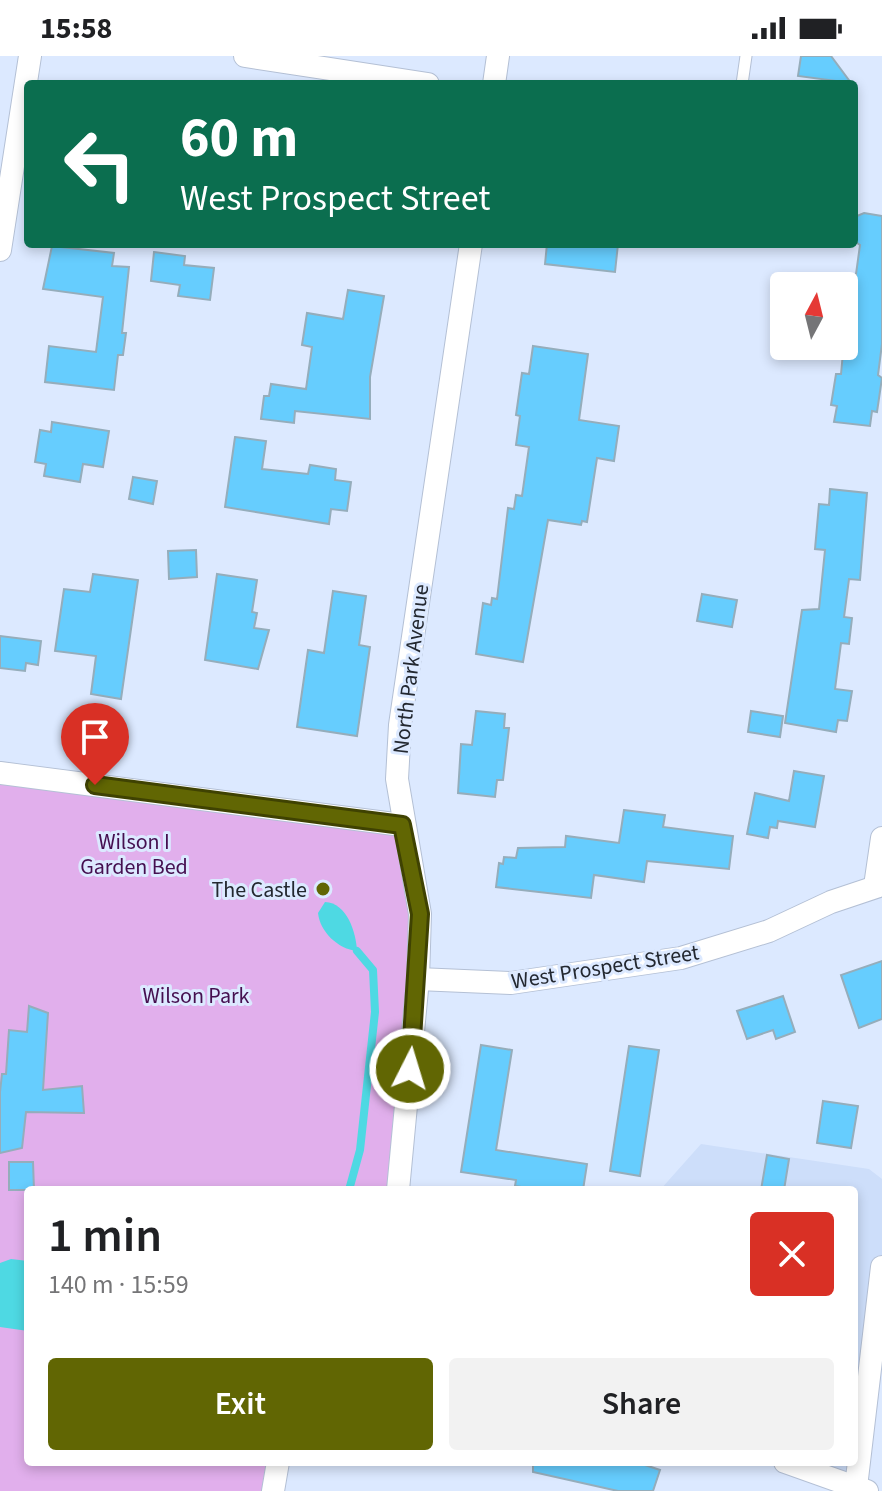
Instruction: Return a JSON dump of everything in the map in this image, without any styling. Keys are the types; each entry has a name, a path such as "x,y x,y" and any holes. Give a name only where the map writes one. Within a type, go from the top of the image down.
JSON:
{"street":[{"path":"26,80 30,56"},
{"path":"245,56 402,80"},
{"path":"495,80 498,56"},
{"path":"0,250 24,95"},
{"name":"North Park Avenue","path":"398,1186 418,979 420,914 402,825 397,779 400,725 470,248"},
{"path":"0,773 402,825"},
{"path":"879,885 882,838"},
{"name":"West Prospect Street","path":"418,979 511,983 681,958 769,931 831,902 879,885"},
{"path":"796,1466 862,1489 882,1267"},
{"path":"273,1491 277,1466"}],"lane":[{"path":"743,80 746,56"}],"shaded area":[{"path":"701,1144 869,1169 882,1179 882,1267 856,1487 796,1466 858,1466 858,1186 664,1186"}],"green space":[{"name":"Wilson Park","path":"0,773 402,825 420,914 398,1186 24,1186 24,1466 277,1466 273,1491 0,1491"}],"water":[{"path":"325,902 345,913 355,935 357,951 337,943 322,927 318,913"},
{"path":"11,1259 24,1261 24,1330 0,1327 0,1263"}],"building":[{"path":"801,56 831,56 849,80 828,80 798,76"},
{"path":"864,213 882,216 882,344 878,375 882,378 877,412 872,411 870,426 834,422 837,406 831,405 836,374 841,374 842,360 858,360 858,216"},
{"path":"52,248 114,253 112,266 129,267 122,333 126,333 123,355 118,355 114,390 45,382 49,346 96,352 103,297 43,289"},
{"path":"547,248 618,248 615,272 545,264"},
{"path":"154,252 185,256 184,265 214,268 210,300 178,296 180,285 151,281"},
{"path":"348,290 384,296 370,377 370,419 295,411 294,423 261,419 264,396 269,396 271,384 306,389 312,347 302,345 307,313 343,319"},
{"path":"533,346 588,354 579,420 619,426 614,461 597,458 587,522 582,521 581,525 548,520 523,662 476,654 483,603 491,605 492,598 497,599 508,508 514,509 516,495 522,496 529,447 516,445 520,416 516,415 522,373 529,374"},
{"path":"52,422 109,431 103,467 83,464 80,482 44,476 46,464 35,462 40,430 51,432"},
{"path":"235,437 266,441 262,469 308,474 310,465 336,469 335,480 351,482 347,511 331,509 329,524 225,507"},
{"path":"133,477 157,481 153,504 129,499"},
{"path":"830,489 867,493 860,580 849,579 844,617 852,618 849,644 841,643 835,689 852,691 847,721 838,720 836,732 785,723 802,610 819,609 825,550 815,549 819,504 829,505"},
{"path":"196,550 197,577 169,579 168,551"},
{"path":"93,574 138,580 121,699 91,694 96,656 55,651 64,589 90,592"},
{"path":"217,574 257,580 252,612 257,613 254,628 269,630 258,669 205,660"},
{"path":"333,591 366,596 359,645 370,647 357,736 297,727 308,650 324,653"},
{"path":"702,594 737,600 732,627 697,621"},
{"path":"0,636 41,641 38,665 26,663 25,671 0,668"},
{"path":"476,711 505,714 504,728 509,728 503,780 497,780 495,797 458,793 461,744 472,745"},
{"path":"751,711 783,716 780,737 748,732"},
{"path":"794,771 824,776 815,827 778,821 777,828 770,827 768,838 747,834 755,793 789,801"},
{"path":"624,810 665,815 663,827 733,836 729,869 647,861 644,882 594,875 591,898 496,887 499,863 503,864 504,857 516,858 518,848 565,847 566,836 619,843"},
{"path":"882,961 882,1019 859,1028 841,975"},
{"path":"783,996 795,1032 776,1039 773,1030 747,1039 737,1011"},
{"path":"29,1006 48,1013 43,1090 82,1086 84,1113 26,1112 22,1148 0,1153 0,1092 2,1074 6,1074 9,1030 27,1032"},
{"path":"481,1045 512,1050 496,1150 587,1164 584,1186 515,1186 516,1180 461,1172"},
{"path":"629,1046 659,1050 640,1176 610,1171"},
{"path":"823,1101 858,1106 851,1148 817,1143"},
{"path":"767,1155 789,1159 785,1186 762,1186"},
{"path":"9,1162 33,1162 34,1186 9,1190"},
{"path":"533,1466 648,1466 660,1470 653,1491 618,1491 533,1472"}],"waterway":[{"path":"350,1186 360,1150 375,1012 373,970 357,951"}],"place":[{"name":"The Castle","path":"323,889"}],"route":[{"path":"95,785 402,825 420,914 410,1069"}],"park label":[{"name":"Wilson I Garden Bed","path":"134,854"}]}
